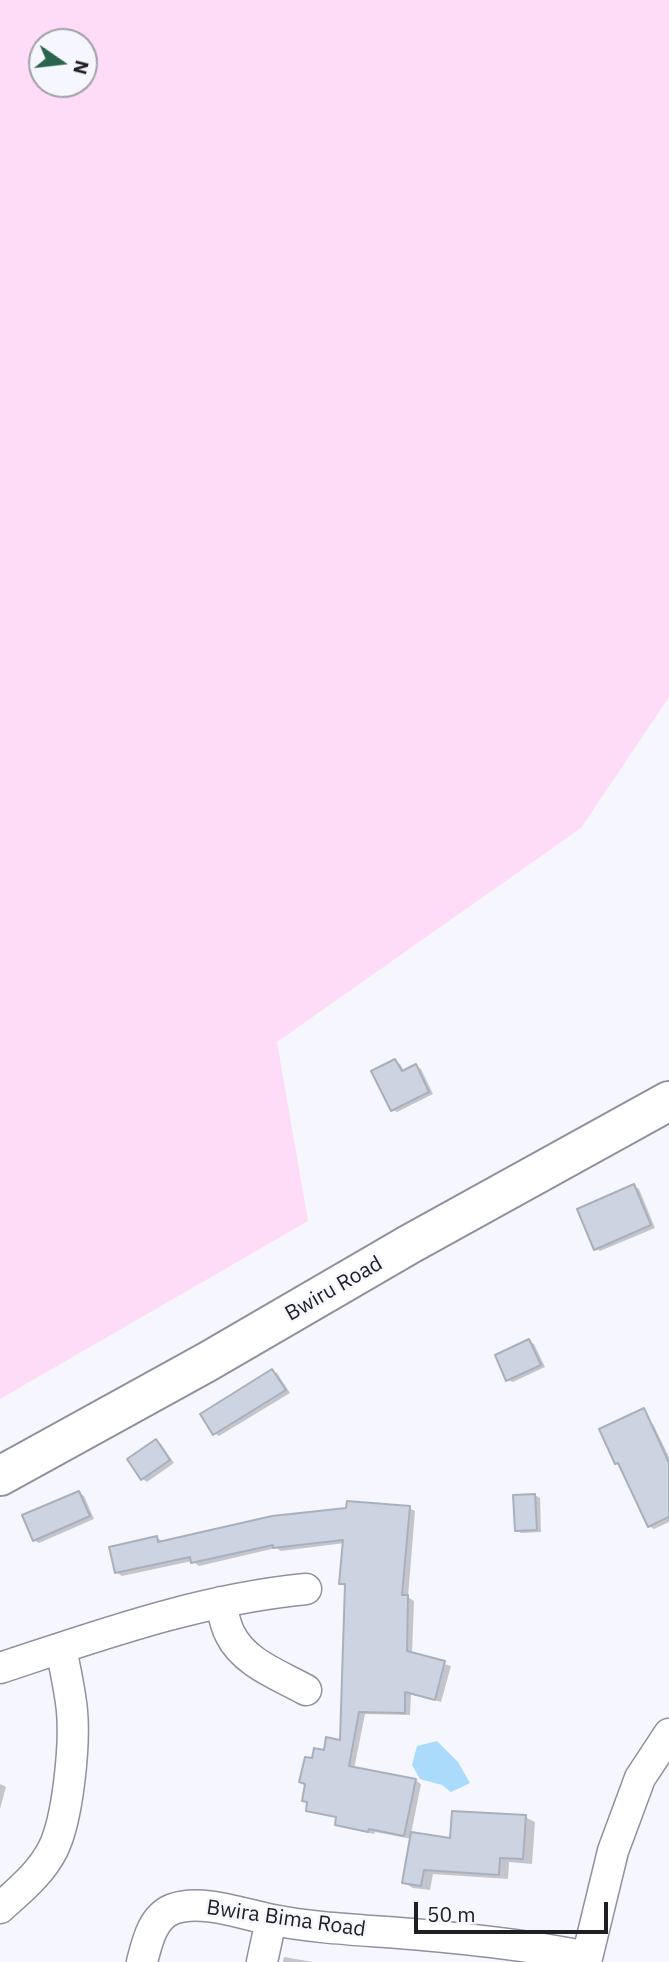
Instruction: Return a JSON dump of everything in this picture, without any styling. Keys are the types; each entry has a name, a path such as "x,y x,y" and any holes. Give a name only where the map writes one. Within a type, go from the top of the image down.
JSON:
{"main road":[{"name":"Bwiru Road","path":"0,1476 669,1101"}],"street":[{"path":"0,1668 108,1632 221,1602 245,1596 306,1590"},
{"path":"221,1602 229,1633 240,1650 256,1663 306,1690"},
{"path":"0,1908 33,1879 54,1848 66,1805 72,1756 72,1712 61,1648"},
{"path":"587,1959 613,1851 640,1778 669,1734"},
{"name":"Bwira Bima Road","path":"142,1962 156,1921 173,1909 215,1907 271,1920 329,1929 414,1934 534,1947 587,1959"},
{"path":"262,1962 271,1920"}],"shaded area":[{"path":"0,0 669,0 669,697 581,828 277,1042 308,1221 0,1399"}],"water":[{"path":"437,1741 458,1762 470,1783 451,1792 442,1785 420,1779 412,1765 417,1746"}],"building":[{"path":"395,1059 402,1071 416,1064 429,1092 391,1111 371,1071"},
{"path":"634,1184 651,1225 594,1250 577,1209"},
{"path":"529,1339 541,1365 506,1381 495,1355"},
{"path":"272,1369 286,1390 213,1435 200,1414"},
{"path":"644,1408 669,1463 669,1517 648,1527 599,1429"},
{"path":"156,1439 170,1460 141,1480 127,1459"},
{"path":"79,1491 90,1516 33,1541 22,1515"},
{"path":"535,1494 537,1530 515,1531 513,1495"},
{"path":"347,1501 410,1506 402,1595 408,1595 407,1651 445,1661 435,1700 405,1692 405,1713 359,1712 349,1766 416,1779 404,1836 335,1825 336,1817 306,1811 307,1802 302,1801 305,1784 299,1782 305,1757 312,1758 314,1748 324,1750 326,1737 340,1740 345,1584 339,1584 343,1540 273,1548 273,1545 191,1563 190,1557 115,1573 109,1547 157,1536 158,1542 272,1516 346,1508"},
{"path":"452,1811 526,1815 523,1859 500,1858 499,1875 424,1870 421,1886 402,1883 411,1832 450,1838"}]}
